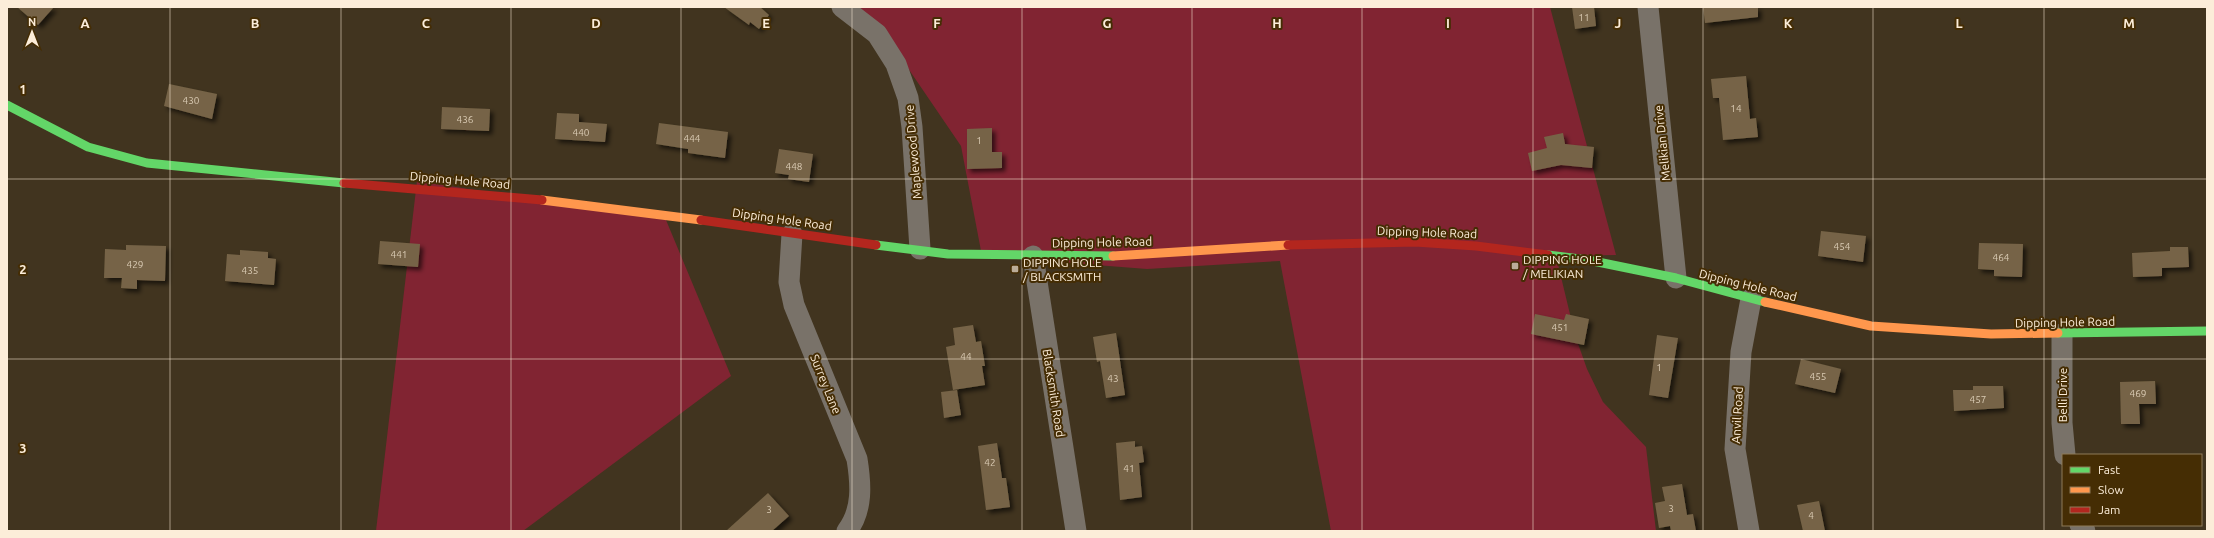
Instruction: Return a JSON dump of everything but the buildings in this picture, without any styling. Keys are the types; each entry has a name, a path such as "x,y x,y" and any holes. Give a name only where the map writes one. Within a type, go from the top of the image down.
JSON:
{"main road":[{"name":"Dipping Hole Road","path":"7,105 88,147 147,163 318,181 441,190 554,201 661,214 792,234 920,249 948,254 1120,256 1278,244 1415,242 1476,246 1543,253 1588,260 1676,278 1751,299 1871,326 1991,334 2207,331"}],"street":[{"name":"Maplewood Drive","path":"842,7 877,34 896,64 908,98 912,127 920,249"},
{"name":"Melikian Drive","path":"1648,7 1676,278"},
{"name":"Surrey Lane","path":"792,234 789,282 794,305 858,465 860,495 857,512 847,531"},
{"name":"Blacksmith Road","path":"1033,256 1076,531"},
{"name":"Anvil Road","path":"1749,531 1735,450 1741,352 1751,299"},
{"name":"Belli Drive","path":"2062,334 2062,423 2065,454"}],"shaded area":[{"path":"842,7 1550,7 1616,255 1556,256 1575,335 1587,369 1603,402 1646,447 1656,531 1331,531 1280,261 1147,269 982,256 961,146 899,55"},
{"path":"417,181 666,220 731,376 523,531 376,531"}],"traffic: fast":[{"path":"7,105 88,147 147,163 344,183"},
{"path":"876,245 948,254 1113,256"},
{"path":"1548,255 1588,260 1676,278 1765,302"},
{"path":"2058,333 2207,331"}],"traffic: slow":[{"path":"542,200 701,220"},
{"path":"1113,256 1288,245"},
{"path":"1765,302 1871,326 1991,334 2058,333"}],"traffic: jam":[{"path":"344,183 542,200"},
{"path":"701,220 876,245"},
{"path":"1288,245 1415,242 1476,246 1548,255"}],"place":[{"name":"DIPPING HOLE / MELIKIAN","path":"1515,266"},
{"name":"DIPPING HOLE / BLACKSMITH","path":"1015,269"}]}
